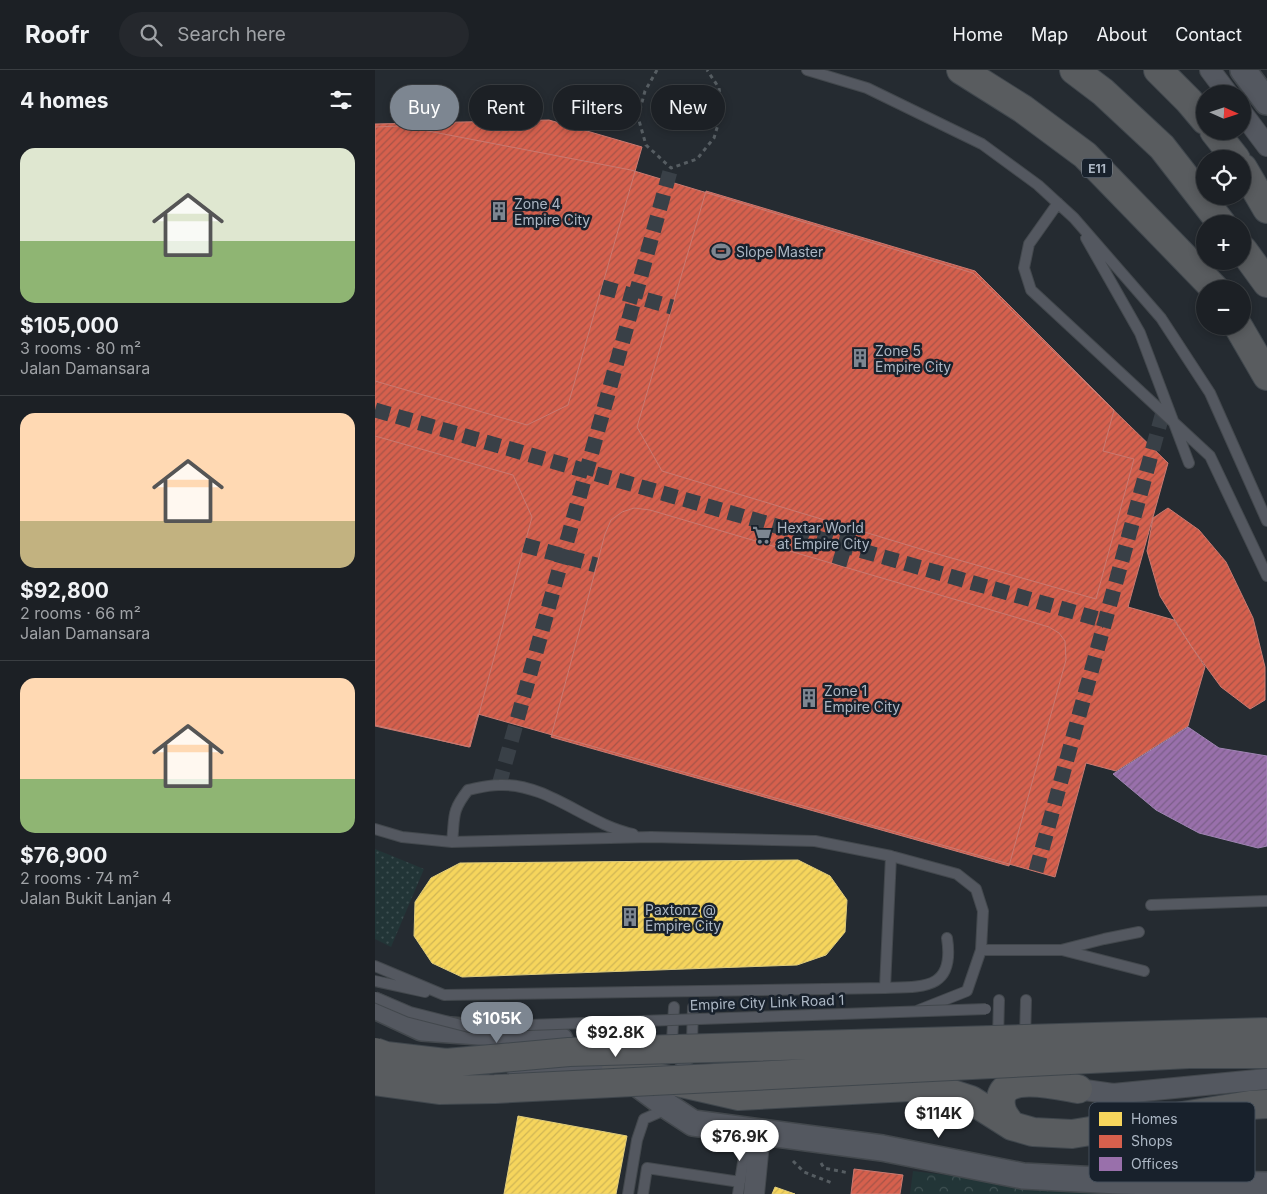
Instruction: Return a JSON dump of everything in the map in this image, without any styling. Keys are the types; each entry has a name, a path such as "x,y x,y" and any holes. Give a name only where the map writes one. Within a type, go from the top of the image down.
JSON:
{"highway":[{"name":"E11","path":"961,70 1023,109 1085,156 1206,280"},
{"path":"1075,70 1103,92 1162,147 1215,215"},
{"path":"1159,70 1196,109"},
{"path":"1221,140 1229,150"},
{"path":"1251,182 1267,209"},
{"path":"1251,261 1267,283"},
{"path":"1243,335 1267,376"},
{"path":"375,1052 386,1056 446,1062 569,1052 1267,1032"},
{"path":"375,1081 439,1090 495,1089 1189,1054 1267,1054"},
{"path":"616,1068 739,1096 928,1086 971,1100 1012,1126 1033,1132 1072,1134 1089,1131"},
{"path":"1012,1126 1003,1115 1000,1105 1002,1093 1010,1085 1035,1083 1078,1089"}],"street":[{"path":"1210,70 1221,85"},
{"path":"1243,70 1267,102"},
{"path":"1251,125 1267,146"},
{"path":"375,1006 422,1028 534,1036 560,1040 682,1042 950,1056 991,1054 993,1061 1045,1079 1078,1089 1113,1094 1267,1079"},
{"path":"375,1044 418,1054 523,1067 616,1068 693,1123 882,1148 1023,1176 1089,1179"},
{"path":"747,1188 754,1131"},
{"path":"1148,1182 1267,1186"}],"lane":[{"path":"807,70 867,88 982,144 1038,185 1074,218 1161,318 1209,393 1239,463 1267,520"},
{"path":"1058,203 1029,244 1024,268 1031,290 1210,456 1267,576"},
{"path":"1074,218 1140,333 1189,462"},
{"path":"452,842 456,806 468,790 499,785 512,786 549,796 609,828 651,838"},
{"path":"375,829 402,837 452,842 651,838 815,840 891,856 957,874 976,890 983,911 981,950 967,990 919,1010"},
{"path":"885,988 891,856"},
{"path":"1151,905 1267,901"},
{"path":"1061,950 1104,938 1139,932"},
{"path":"375,981 443,996 919,987 937,980 948,967 949,951 947,938"},
{"path":"981,950 1061,950 1144,971"},
{"path":"375,966 443,996"},
{"name":"Empire City Link Road 1","path":"375,996 410,1012 469,1027 986,1009"},
{"path":"991,1054 999,1000"},
{"path":"1026,1000 1025,1048 1045,1079"},
{"path":"674,1007 682,1042"},
{"path":"693,1007 682,1042 679,1060 706,1082 739,1096"},
{"path":"628,1194 637,1140 644,1119 670,1108"},
{"path":"643,1194 647,1168 747,1188"},
{"path":"738,1194 747,1188"}],"path":[{"path":"657,70 645,91 638,117 646,146 671,168 697,158 714,138 722,111 719,88 707,70"}],"green space":[{"path":"375,849 424,869 391,947 375,939"},
{"path":"913,1171 1106,1194 910,1194"}],"building: Homes":[{"name":"Paxtonz @ Empire City","path":"798,860 830,876 847,900 845,932 826,955 797,965 462,977 432,963 414,936 415,902 431,878 460,863"},
{"path":"518,1116 627,1136 616,1194 504,1194"},
{"path":"775,1187 795,1194 772,1194"}],"building: Shops":[{"name":"Zone 4 Empire City","path":"543,120 553,121 553,130 583,130 642,147 568,405 527,425 375,381 375,124 390,124 390,130 459,130 459,122 469,122 469,130 543,130"},
{"name":"Hextar World at Empire City","path":"390,126 390,130 423,130 631,170 973,273 1168,463 1128,607 1174,620 1205,667 1188,726 1116,771 1086,763 1055,877 478,714 469,747 375,725 375,127"},
{"name":"Zone 5 Empire City","path":"706,191 975,271 1114,410 1103,451 1134,459 1096,599 934,553 662,471 637,427"},
{"path":"375,436 513,475 532,517 470,747 375,726"},
{"name":"Zone 1 Empire City","path":"634,508 650,510 1049,627 1059,633 1065,641 1066,660 1009,866 551,737 605,534 611,520 622,512"},
{"path":"1168,508 1199,530 1226,562 1253,618 1265,667 1265,700 1250,709 1221,687 1191,646 1160,596 1147,551 1153,518"},
{"path":"854,1169 903,1175 900,1194 851,1194"}],"building: Offices":[{"path":"1188,727 1219,748 1267,756 1267,846 1258,848 1199,833 1156,810 1113,774"}],"tunnel":[{"path":"499,785 671,168"},
{"path":"602,287 672,307"},
{"path":"375,410 1105,621"},
{"path":"1036,871 1163,412"},
{"path":"839,565 850,528"},
{"path":"524,545 596,565"}],"place":[{"name":"Zone 4 Empire City","path":"499,211"},
{"name":"Slope Master","path":"721,251"},
{"name":"Zone 5 Empire City","path":"860,358"},
{"name":"Hextar World at Empire City","path":"762,535"},
{"name":"Zone 1 Empire City","path":"809,698"},
{"name":"Paxtonz @ Empire City","path":"630,917"}]}
